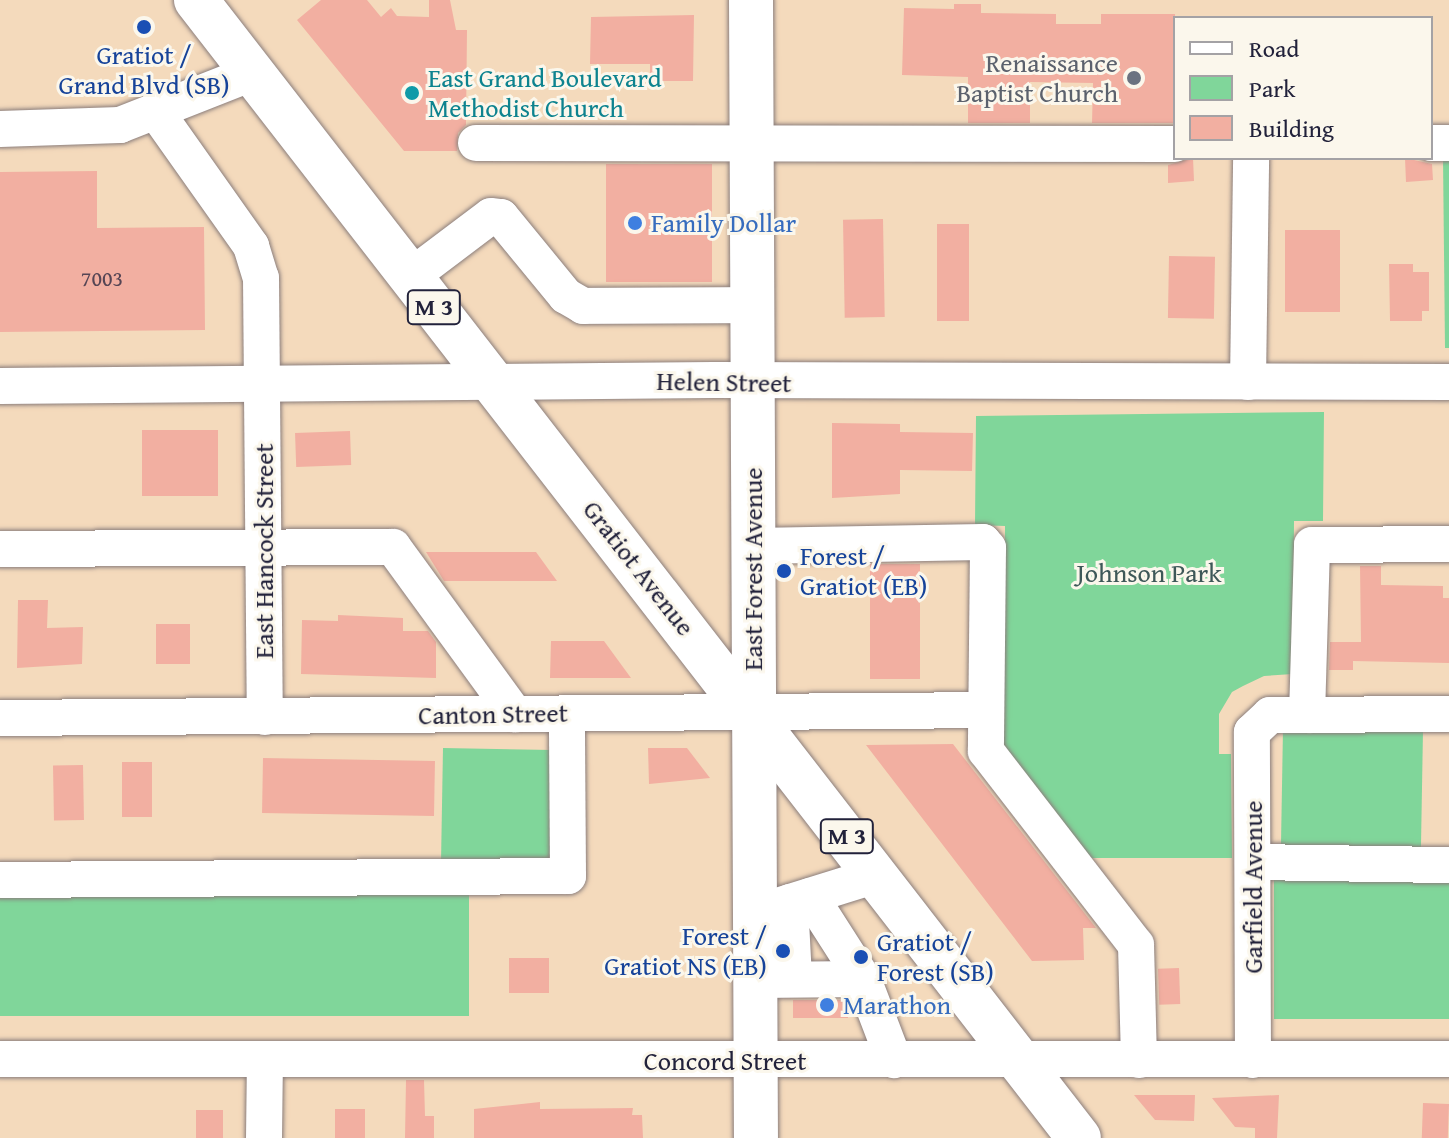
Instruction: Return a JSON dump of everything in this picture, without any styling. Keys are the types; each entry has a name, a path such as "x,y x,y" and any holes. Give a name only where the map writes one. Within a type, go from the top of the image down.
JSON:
{"main road":[{"name":"Gratiot Avenue","path":"196,0 754,715 1079,1138"},
{"name":"East Forest Avenue","path":"751,0 754,715 785,904 775,979 756,1061 756,1138"}],"street":[{"path":"0,129 120,125 252,73"},
{"name":"East Hancock Street","path":"157,113 251,246 261,278 265,717"},
{"path":"476,143 1173,144"},
{"path":"1248,382 1251,160"},
{"path":"410,277 491,216 501,217 566,296 583,306 752,305"},
{"name":"Helen Street","path":"0,386 492,382 1449,382"},
{"path":"753,546 983,542 988,548 986,751 1136,945 1139,1060"},
{"path":"1449,544 1312,545 1307,715 1449,714"},
{"path":"0,549 393,547 515,714"},
{"name":"Canton Street","path":"0,718 567,713 754,715 986,710"},
{"path":"0,880 568,876 567,713"},
{"name":"Garfield Avenue","path":"1253,1060 1252,732 1263,719 1307,715"},
{"path":"1253,862 1449,865"},
{"path":"877,875 785,904 863,979 894,1060"},
{"path":"775,979 863,979"},
{"name":"Concord Street","path":"0,1059 1449,1059"},
{"path":"264,1138 265,1060"}],"green space":[{"path":"1443,157 1449,157 1449,348 1445,348"},
{"name":"Johnson Park","path":"1324,412 1323,521 1294,521 1293,674 1264,676 1243,686 1232,692 1219,714 1219,754 1231,754 1232,858 1081,858 1003,759 1005,526 975,525 976,416"},
{"path":"1283,729 1423,731 1421,849 1281,847"},
{"path":"443,748 553,750 551,867 441,865"},
{"path":"1274,880 1449,880 1449,1019 1274,1019"},
{"path":"0,890 469,890 469,1016 0,1016"}],"building":[{"name":"East Grand Boulevard Methodist Church","path":"321,0 367,0 381,17 391,8 397,16 429,17 429,0 450,0 456,30 467,30 466,125 458,133 457,151 404,151 297,20"},
{"path":"954,4 981,4 981,13 1056,14 1056,24 1101,24 1101,14 1175,14 1173,123 1092,123 1093,83 1030,82 1030,123 968,123 968,77 902,75 904,8 954,9"},
{"path":"694,15 693,81 650,81 650,64 590,64 591,17"},
{"path":"1193,160 1194,181 1168,183 1168,165"},
{"path":"1405,160 1432,164 1433,180 1406,182"},
{"path":"606,164 712,164 712,282 606,282"},
{"path":"97,171 97,228 204,227 205,330 0,332 0,172"},
{"path":"883,219 885,317 845,318 843,220"},
{"path":"937,224 969,224 969,321 937,321"},
{"path":"1285,230 1340,230 1340,312 1285,312"},
{"path":"1169,256 1215,257 1214,319 1168,318"},
{"path":"1389,264 1413,264 1413,272 1429,272 1429,311 1422,311 1422,321 1390,321"},
{"path":"832,423 900,424 900,432 973,433 972,471 900,470 900,494 832,498"},
{"path":"142,430 218,430 218,496 142,496"},
{"path":"350,431 351,465 296,467 295,433"},
{"path":"426,552 536,552 557,581 444,581"},
{"path":"870,564 920,564 920,679 870,679"},
{"path":"1360,566 1381,566 1381,585 1443,586 1443,598 1449,598 1449,663 1353,661 1353,670 1329,670 1330,642 1361,642"},
{"path":"18,600 48,600 47,628 83,627 82,664 17,668"},
{"path":"338,615 403,618 403,631 428,631 436,642 436,678 301,674 302,620 338,621"},
{"path":"156,624 190,624 190,664 156,664"},
{"path":"551,641 604,641 631,678 550,678"},
{"path":"953,744 1096,928 1083,928 1084,960 1032,961 866,745"},
{"path":"648,748 687,748 710,778 649,784"},
{"path":"263,758 435,761 434,816 262,813"},
{"path":"122,762 152,762 152,817 122,817"},
{"path":"83,765 84,820 54,821 53,766"},
{"path":"509,958 549,958 549,993 509,993"},
{"path":"1179,968 1180,1004 1159,1005 1158,969"},
{"path":"793,1000 848,1000 848,1018 793,1018"},
{"path":"406,1080 424,1080 425,1116 434,1116 434,1138 405,1138"},
{"path":"1134,1095 1195,1095 1194,1121 1155,1120"},
{"path":"1279,1095 1277,1138 1255,1138 1255,1128 1235,1127 1212,1098"},
{"path":"540,1102 540,1109 633,1108 632,1115 642,1115 643,1138 474,1138 474,1109"},
{"path":"1423,1103 1449,1104 1448,1138 1422,1138"},
{"path":"335,1109 365,1109 365,1138 335,1138"},
{"path":"196,1110 223,1110 223,1138 196,1138"}],"place":[{"name":"Gratiot / Grand Blvd (SB)","path":"144,27"},
{"name":"Renaissance Baptist Church","path":"1134,78"},
{"name":"East Grand Boulevard Methodist Church","path":"412,93"},
{"name":"Family Dollar","path":"635,223"},
{"name":"Forest / Gratiot (EB)","path":"784,571"},
{"name":"Forest / Gratiot NS (EB)","path":"783,951"},
{"name":"Gratiot / Forest (SB)","path":"861,957"},
{"name":"Marathon","path":"827,1005"}]}
